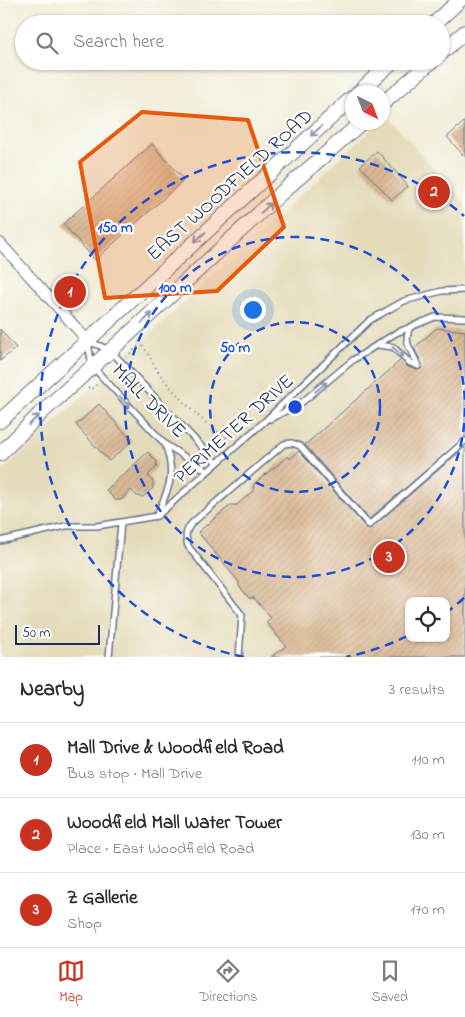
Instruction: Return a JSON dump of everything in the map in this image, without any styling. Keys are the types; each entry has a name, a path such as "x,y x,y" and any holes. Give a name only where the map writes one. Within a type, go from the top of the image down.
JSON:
{"street":[{"path":"444,15 460,0"},
{"path":"450,45 465,32"},
{"path":"367,85 383,70"},
{"path":"390,97 422,70"},
{"name":"EAST WOODFIELD ROAD","path":"0,421 345,104"},
{"name":"EAST WOODFIELD ROAD","path":"0,454 92,366 353,130"},
{"name":"MALL DRIVE","path":"0,243 87,340"}],"lane":[{"name":"PERIMETER DRIVE","path":"157,516 265,421 370,320 404,301 442,291 465,290"},
{"path":"265,421 301,403 353,360 396,333 435,317 465,318"},
{"path":"376,345 393,347 410,363 418,366 407,345 407,335 410,327"},
{"name":"MALL DRIVE","path":"87,340 110,350 217,463"},
{"name":"MALL DRIVE","path":"87,340 92,366 165,444 207,472"},
{"path":"239,657 242,615 188,546 185,537 186,530 192,523 284,444 292,443 300,446 369,526 465,442"},
{"path":"0,540 66,526 97,526 157,516 168,491 172,473 171,459 165,444"},
{"path":"109,657 121,523"}],"path":[{"path":"141,344 149,352 161,376 206,424 224,435"}],"highlighted area":[{"path":"142,112 248,120 284,227 217,291 105,298 80,162"}],"shaded area":[{"path":"390,119 465,203 465,657 0,657 0,473 370,130 390,130"}],"building":[{"path":"465,121 465,157 447,137"},
{"path":"152,144 184,180 95,260 63,224"},
{"path":"377,151 408,186 392,200 360,166"},
{"path":"434,181 443,185 447,194 443,203 434,207 425,203 421,194 425,185"},
{"path":"437,328 465,331 465,437 369,519 305,445 401,360 408,367 417,370 421,369 422,364 414,348"},
{"path":"0,329 16,348 0,361"},
{"path":"99,404 132,441 109,461 76,425"},
{"path":"465,447 465,657 271,657 286,646 266,622 271,618 254,598 249,598 239,586 239,582 198,532 231,505 237,505 253,491 254,484 288,456 290,459 299,451 366,528 370,529"},
{"path":"148,452 157,462 156,468 148,475 153,482 153,488 143,497 137,496 131,490 121,500 115,500 106,490"}],"place":[{"name":"Woodfield Mall Water Tower","path":"434,192"},
{"name":"Mall Drive & Woodfield Road","path":"70,292"},
{"name":"Z Gallerie","path":"389,557"}]}
